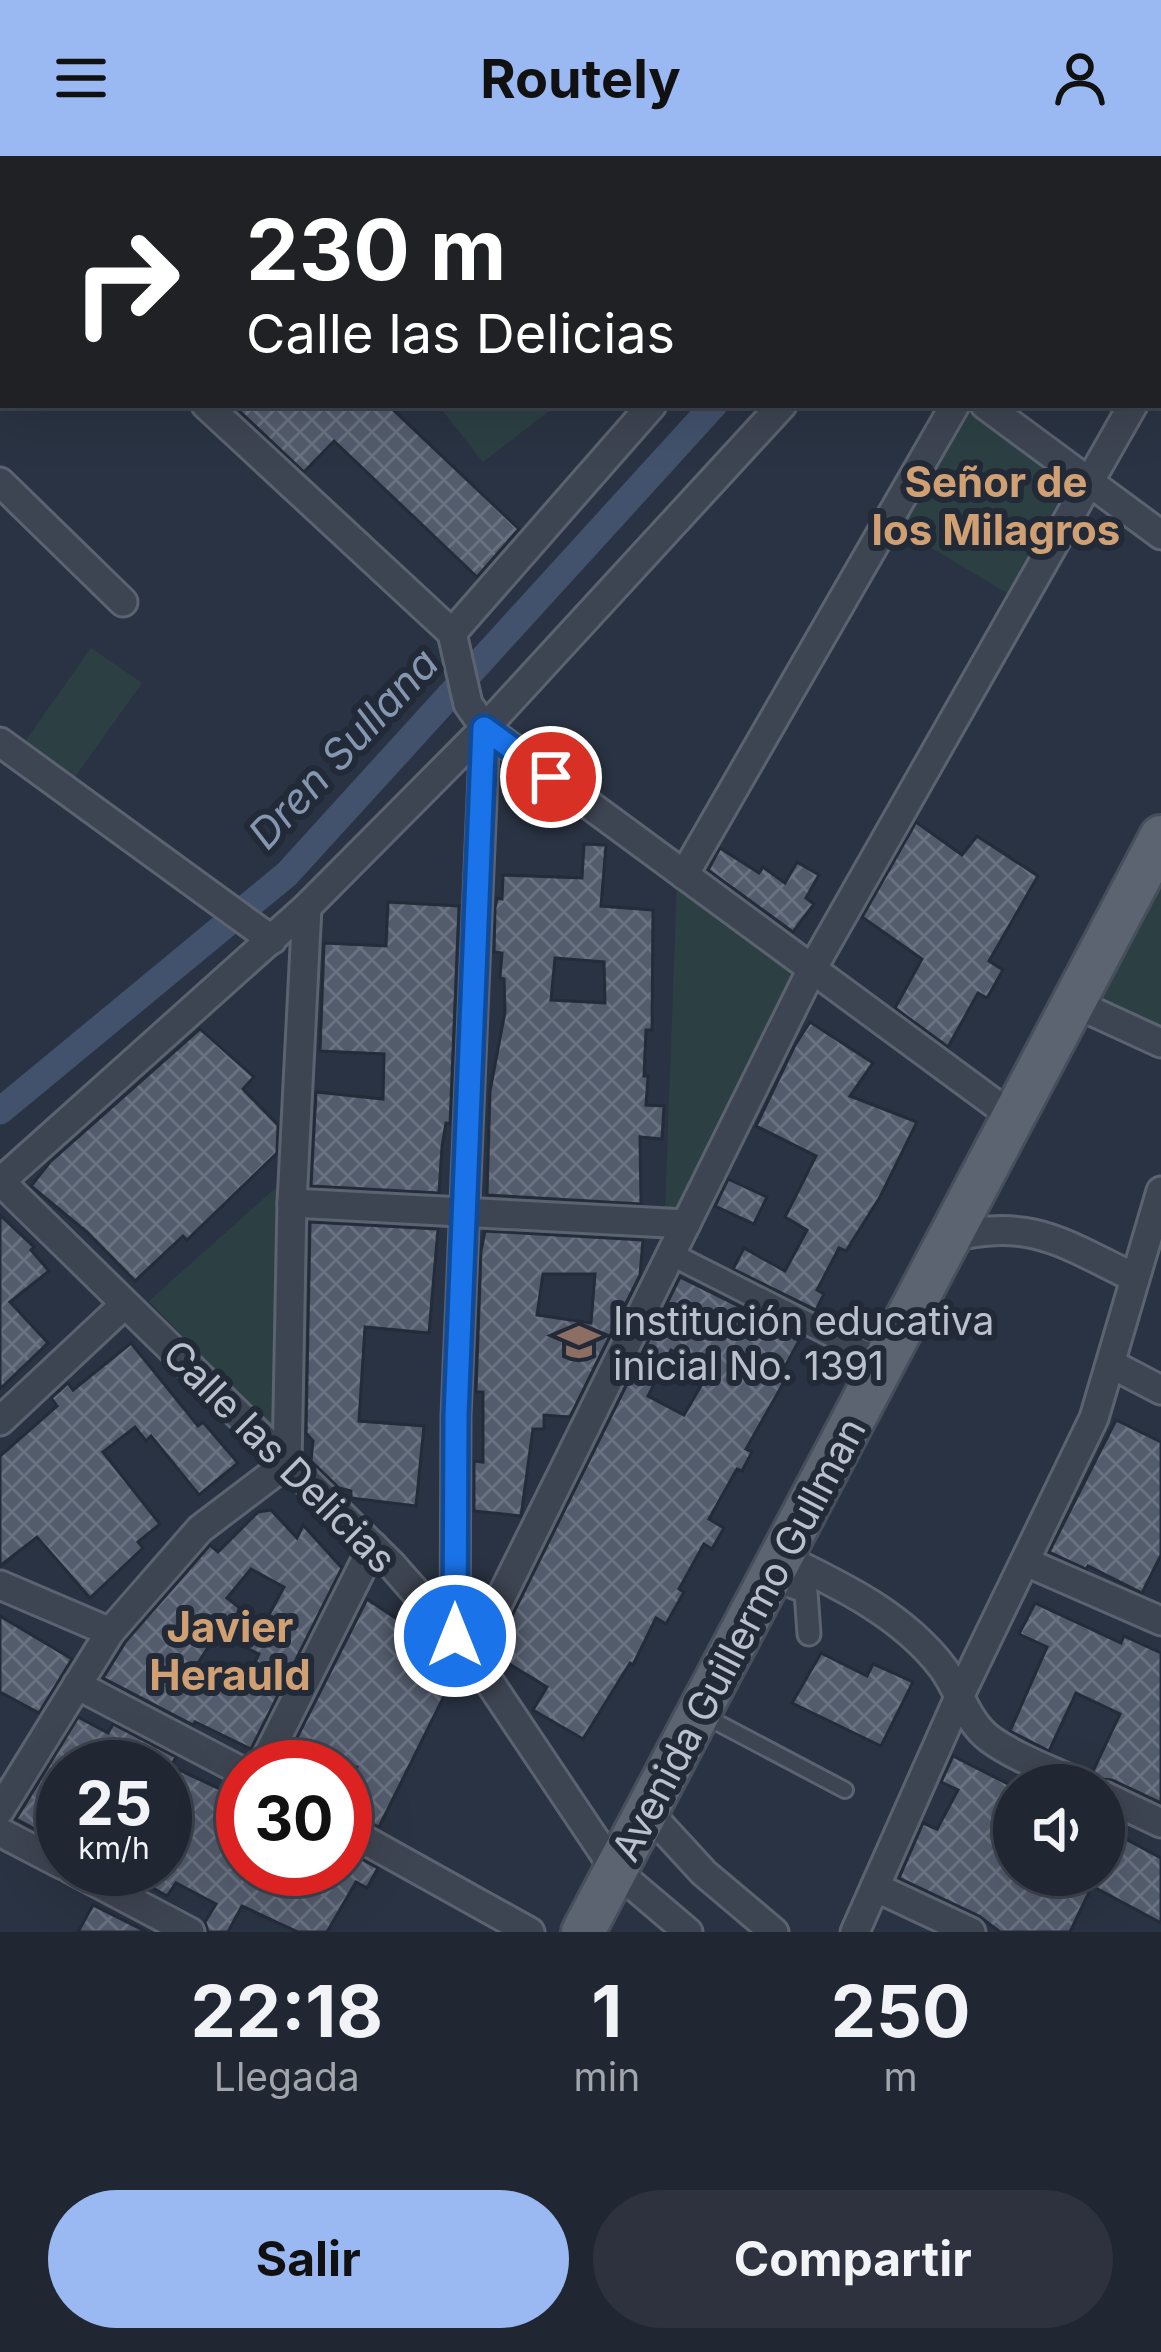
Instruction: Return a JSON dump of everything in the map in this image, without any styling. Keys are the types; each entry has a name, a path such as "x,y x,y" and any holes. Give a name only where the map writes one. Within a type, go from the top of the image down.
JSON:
{"main road":[{"name":"Avenida Guillermo Gullman","path":"591,1926 647,1810 1161,837"}],"street":[{"path":"209,408 453,636 476,716 456,1416 464,1646"},
{"path":"453,636 649,408"},
{"path":"0,1182 267,936 307,908 476,716 779,408"},
{"path":"684,875 953,408"},
{"path":"989,408 1161,535"},
{"path":"464,1646 686,1225 812,969 1131,408"},
{"path":"0,482 123,602"},
{"path":"476,716 1013,1118"},
{"path":"0,742 267,936"},
{"path":"0,1810 110,1632 200,1529 287,1463 292,1203 307,908"},
{"path":"1074,1003 1161,1043"},
{"name":"Calle las Delicias","path":"0,1182 373,1546 464,1646 616,1871 688,1932"},
{"path":"292,1203 686,1225"},
{"path":"854,1932 960,1695 1094,1418 1133,1277 1158,1210"},
{"path":"950,1238 1000,1228 1040,1233 1133,1277"},
{"path":"671,1254 884,1362"},
{"path":"0,1421 125,1304"},
{"path":"1112,1366 1161,1390"},
{"path":"276,1740 373,1546"},
{"path":"1026,1562 1161,1622"},
{"path":"776,1567 806,1592 808,1634"},
{"path":"776,1567 889,1617 928,1651 993,1742 1039,1764"},
{"path":"0,1585 110,1632"},
{"path":"77,1685 216,1758"},
{"path":"1125,1806 1161,1823"},
{"path":"647,1810 704,1873 774,1932"},
{"path":"0,1832 36,1851"},
{"path":"372,1844 530,1932"},
{"path":"875,1887 971,1932"},
{"path":"122,1896 190,1932"}],"lane":[{"path":"699,1713 845,1790"}],"green space":[{"path":"440,408 553,408 483,462"},
{"path":"966,408 1079,483 1014,597 896,527"},
{"path":"91,648 142,683 72,781 22,746"},
{"path":"677,883 796,969 676,1212 665,1212"},
{"path":"1161,884 1161,1028 1097,1001"},
{"path":"279,1185 277,1435 149,1301"}],"building":[{"path":"236,408 391,408 519,529 477,577 334,441 304,472"},
{"path":"916,822 962,855 977,836 1038,876 989,961 1003,970 987,998 978,993 948,1047 895,1008 922,959 862,917"},
{"path":"584,844 606,845 601,906 653,910 652,1030 646,1030 644,1076 648,1076 646,1105 664,1106 662,1139 640,1137 641,1204 487,1195 490,1091 505,1012 502,953 494,952 495,908 497,898 502,899 503,875 582,878","holes":["555,958 604,962 605,1003 551,1000"]},
{"path":"720,848 759,873 763,867 785,883 797,862 819,875 806,898 814,904 793,932 708,870"},
{"path":"388,902 459,906 450,1124 446,1123 442,1147 439,1193 311,1186 316,1092 383,1099 384,1054 320,1051 324,943 386,946"},
{"path":"810,1022 873,1063 850,1096 917,1122 880,1197 846,1251 839,1248 817,1290 824,1294 816,1310 733,1269 744,1248 785,1271 807,1230 785,1217 816,1156 756,1126"},
{"path":"200,1029 254,1077 243,1089 278,1125 277,1153 187,1240 183,1236 135,1281 87,1232 31,1186 50,1162"},
{"path":"728,1179 767,1197 754,1224 715,1206"},
{"path":"0,1215 34,1247 31,1250 49,1271 10,1302 48,1343 0,1389"},
{"path":"310,1222 438,1229 429,1333 365,1327 359,1421 424,1426 416,1506 351,1498 351,1491 339,1488 311,1461 313,1441 306,1433"},
{"path":"485,1231 643,1240 640,1275 570,1417 544,1415 544,1429 533,1429 521,1516 474,1511 474,1461 483,1462 483,1392 476,1392","holes":["543,1274 595,1274 591,1323 537,1315"]},
{"path":"680,1277 801,1337 782,1372 788,1375 746,1449 752,1452 709,1519 724,1528 712,1549 704,1544 666,1624 656,1618 633,1665 630,1663 583,1739 533,1710 547,1687 493,1654","holes":["671,1350 710,1370 684,1415 648,1396"]},
{"path":"131,1343 198,1426 203,1422 238,1463 199,1495 151,1436 146,1441 135,1427 103,1452 160,1524 138,1542 143,1548 90,1598 37,1537 0,1566 0,1456 57,1406 51,1398 68,1383 73,1390"},
{"path":"1116,1420 1161,1442 1161,1555 1142,1593 1049,1552"},
{"path":"271,1510 297,1538 303,1525 342,1568 256,1740 232,1740 193,1725 103,1678 126,1641 210,1545 218,1552 258,1512","holes":["251,1569 284,1587 263,1626 227,1598","217,1634 259,1654 240,1693 194,1669"]},
{"path":"367,1599 412,1629 406,1637 458,1668 379,1827 372,1824 372,1740 296,1740"},
{"path":"1035,1603 1121,1643 1124,1636 1161,1653 1161,1803 1125,1786 1125,1764 1096,1764 1120,1714 1076,1693 1049,1751 1010,1731 1047,1647 1019,1634"},
{"path":"0,1616 72,1659 39,1713 0,1692"},
{"path":"821,1653 867,1676 873,1664 913,1682 881,1746 792,1703"},
{"path":"78,1717 108,1733 113,1724 144,1740 64,1740"},
{"path":"953,1756 993,1776 993,1896 1087,1896 1070,1932 1000,1932 979,1916 899,1878 923,1823 937,1829 958,1790 941,1782"},
{"path":"192,1776 216,1787 216,1896 348,1896 327,1932 298,1932 242,1906 228,1932 208,1932 205,1922 216,1904 192,1891"},
{"path":"36,1786 36,1830 16,1819"},
{"path":"1125,1839 1161,1858 1161,1923 1111,1896 1125,1896"},
{"path":"93,1905 147,1932 78,1932"}],"waterway":[{"name":"Dren Sullana","path":"0,1111 287,874 711,408"}],"place":[{"name":"Institución educativa inicial No. 1391","path":"579,1342"}],"district":[{"name":"Señor de los Milagros","path":"996,505"},
{"name":"Javier Herauld","path":"230,1650"}],"route":[{"path":"455,1636 456,1416 484,728 551,777"}]}
